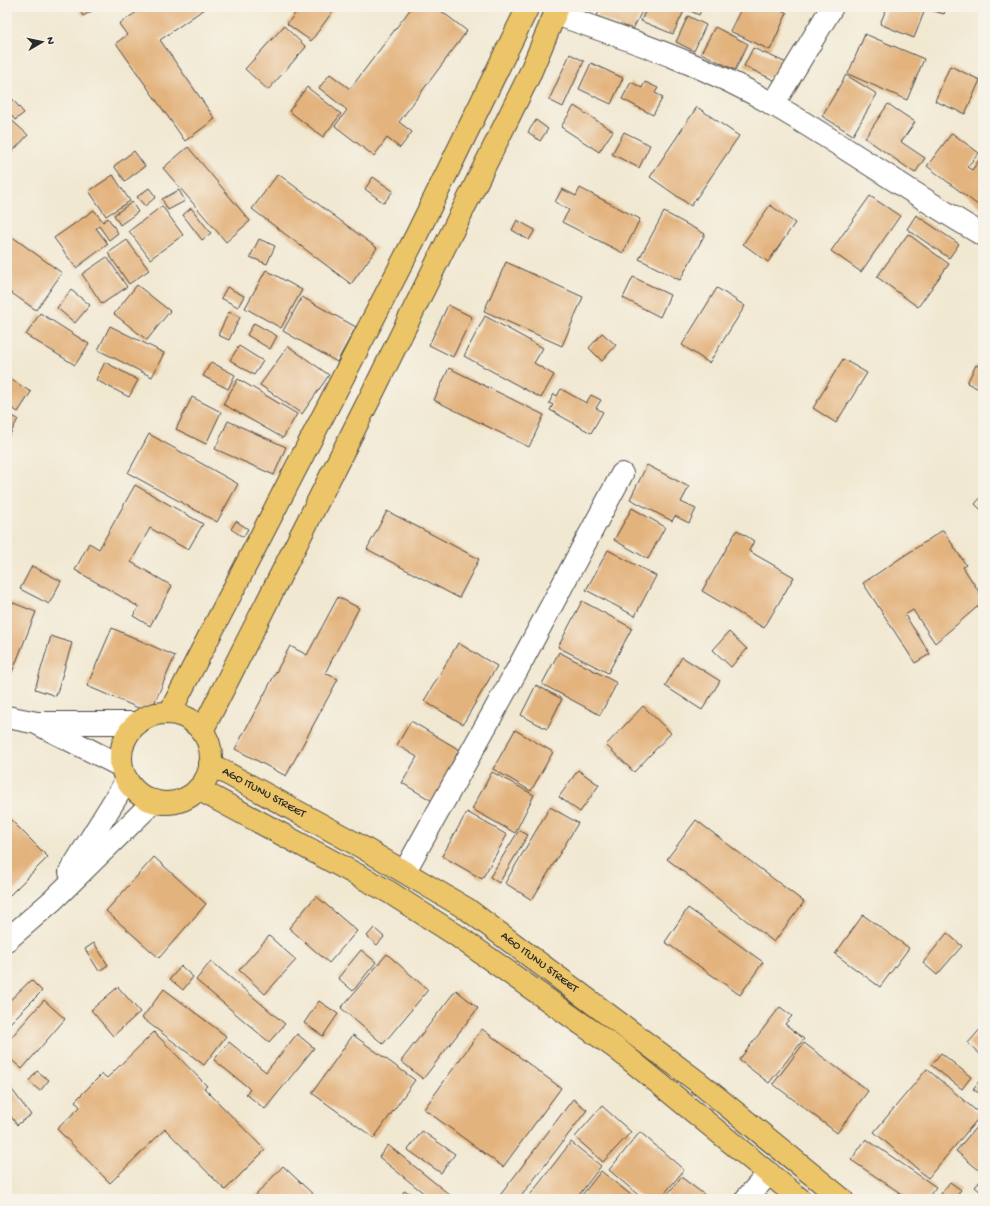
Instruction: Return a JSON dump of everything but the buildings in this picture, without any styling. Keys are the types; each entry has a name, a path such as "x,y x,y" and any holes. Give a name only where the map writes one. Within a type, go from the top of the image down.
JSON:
{"main road":[{"path":"170,712 416,236 528,7"},
{"path":"202,731 465,206 528,78 557,10"},
{"path":"170,712 188,718 202,731 208,741 210,764 206,778 198,789 189,797 178,801 154,801 138,794 124,773 121,750 126,735 137,723 152,714 170,712"},
{"name":"AGO ITUNU STREET","path":"210,764 405,871 467,908 698,1082 842,1199"},
{"name":"AGO ITUNU STREET","path":"198,789 389,892 456,935 617,1049 800,1199"}],"street":[{"path":"773,104 832,7"},
{"path":"557,10 691,63 773,104 931,205 983,235"},
{"path":"405,871 517,670 622,474"},
{"path":"7,717 37,723 137,723"},
{"path":"37,723 124,773 53,900"},
{"path":"7,940 53,900 154,801"},
{"path":"746,1199 769,1173"}]}
